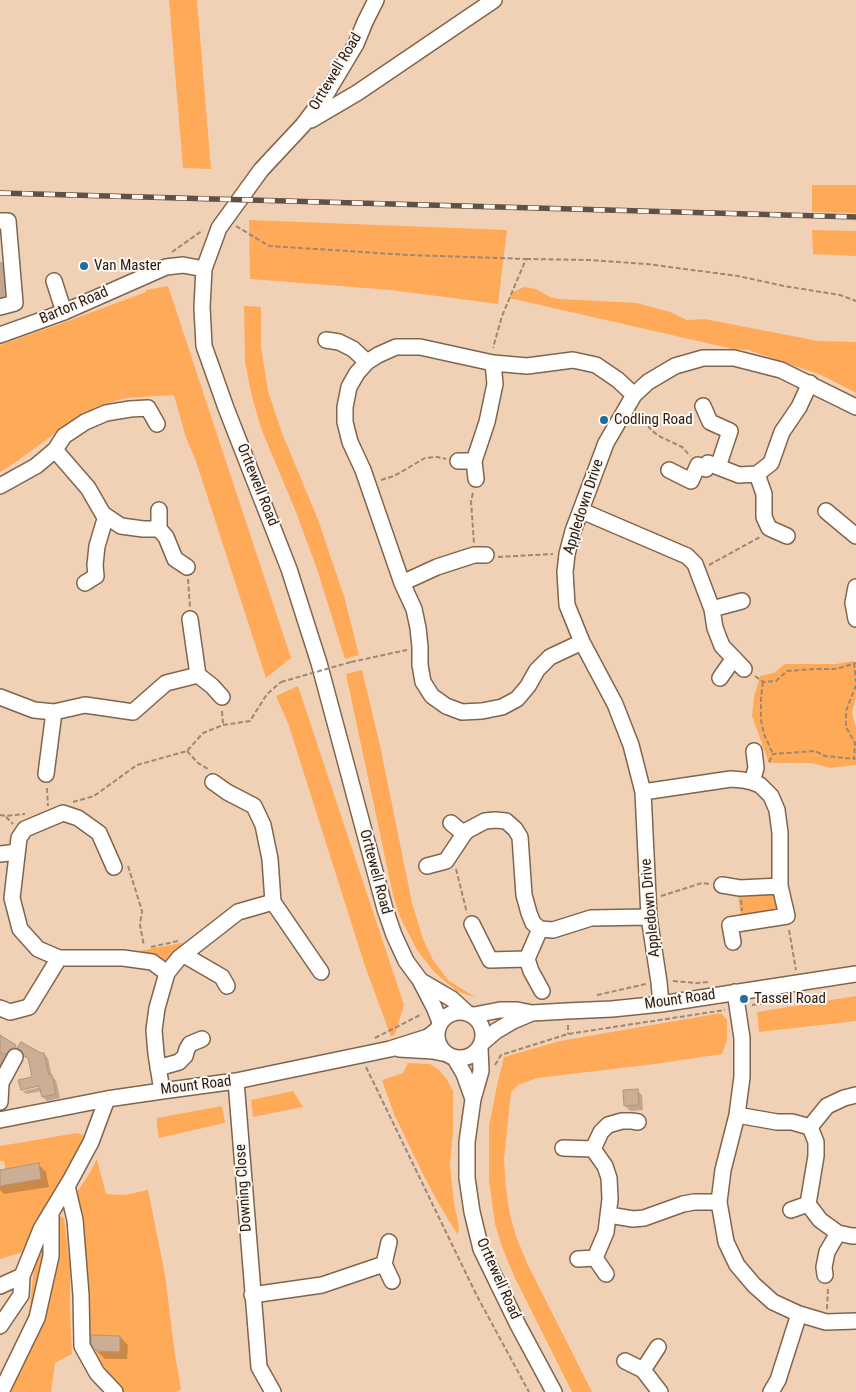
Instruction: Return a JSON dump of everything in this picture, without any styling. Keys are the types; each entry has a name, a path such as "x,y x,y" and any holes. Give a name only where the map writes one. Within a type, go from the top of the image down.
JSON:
{"street":[{"name":"Orttewell Road","path":"365,22 366,0"},
{"name":"Orttewell Road","path":"376,0 356,44 325,96 303,125 261,170 219,228 204,269 202,306 204,346 226,408 290,569 319,663 385,909 406,961 420,980 434,1007 439,1026"},
{"path":"303,125 357,93 494,0"},
{"path":"0,221 8,221 5,248 15,302 0,306"},
{"name":"Barton Road","path":"0,335 64,312 166,268 183,265 204,269"},
{"path":"54,281 64,312"},
{"path":"326,340 339,342 353,350 367,362"},
{"path":"582,642 550,657 537,670 528,686 517,699 502,707 462,712 446,706 432,696 424,682 420,665 418,628 414,609 402,583 363,470 350,442 345,422 345,407 349,387 357,373 367,362 378,355 396,347 420,347 493,363 527,366 573,360 596,365 618,380 634,395"},
{"name":"Appledown Drive","path":"661,1004 649,917 643,792 631,745 615,704 582,642 567,605 565,572 573,531 606,442 634,395 648,382 675,366 703,358 734,358 781,370 856,407"},
{"path":"476,479 474,461 487,422 495,384 493,363"},
{"path":"713,465 739,475 757,474 771,463 782,432 799,407 810,383"},
{"path":"669,470 691,482 698,465 706,469 713,465 730,431 710,422 703,406"},
{"path":"0,486 36,466 56,450 64,436 85,422 106,413 148,408 157,424"},
{"path":"56,450 88,488 103,514 121,526 159,529"},
{"path":"458,461 474,461"},
{"path":"757,474 764,494 764,517 769,528 787,536"},
{"path":"159,510 159,529 166,537 175,559 187,567"},
{"path":"582,511 687,556 695,564 712,608 715,628 722,646 739,663 720,678"},
{"path":"826,511 856,536"},
{"path":"85,583 96,576 97,546 106,516"},
{"path":"402,583 437,567 480,555"},
{"path":"856,588 853,603 856,619"},
{"path":"712,608 742,601"},
{"path":"190,620 198,675 222,696"},
{"path":"0,697 34,710 54,712 85,705 133,712 166,684 198,675"},
{"path":"46,774 54,712"},
{"path":"752,782 756,768 754,751"},
{"path":"643,792 731,779 760,785 771,796 777,810 780,833 780,886 786,916 730,925 732,942"},
{"path":"213,782 224,798 254,806 263,825 270,858 273,902 321,975"},
{"path":"118,869 99,833 78,818 63,813 25,829 18,838 12,898 20,929 38,949 59,958 123,958 152,962 167,973"},
{"path":"427,866 446,862 468,830 485,821 506,821 515,829 520,837 524,895 528,914 533,923 540,929 553,930 591,918 649,917"},
{"path":"451,823 464,834"},
{"path":"0,854 17,852"},
{"path":"722,885 740,888 780,886"},
{"path":"162,1090 154,1030 157,1008 167,973 183,948 238,912 273,902"},
{"path":"472,924 490,960 527,959"},
{"path":"540,929 527,959 542,991"},
{"path":"183,948 222,977 227,986"},
{"path":"0,1008 10,1012 29,1007 59,958"},
{"name":"Mount Road","path":"470,1014 500,1010 517,1010 532,1013 612,1009 661,1004 856,974"},
{"name":"Orttewell Road","path":"420,980 452,999 470,1014"},
{"path":"735,992 742,1038 742,1077 737,1115 723,1170 719,1202 726,1242 737,1265 754,1285 774,1302 799,1314 826,1322 856,1321"},
{"path":"459,1011 470,1014 479,1021 483,1028 484,1035 481,1046 473,1055 464,1058 451,1056 440,1047 437,1038 439,1026 445,1017 452,1013 459,1011"},
{"name":"Mount Road","path":"481,1046 496,1031 532,1013"},
{"name":"Mount Road","path":"1,1116 162,1090 236,1082 390,1048 428,1037 439,1026"},
{"path":"158,1068 179,1062 185,1056 190,1044 202,1039"},
{"name":"Orttewell Road","path":"481,1046 481,1071 473,1099 467,1142 467,1178 472,1212 482,1249 518,1325 554,1392"},
{"name":"Mount Road","path":"390,1048 432,1051 451,1056"},
{"name":"Orttewell Road","path":"451,1056 464,1074 473,1099"},
{"path":"0,1102 1,1083 14,1057"},
{"name":"Downing Close","path":"236,1082 258,1367 273,1392"},
{"path":"810,1127 827,1106 856,1095"},
{"path":"0,1326 21,1295 22,1276 41,1229 92,1142 107,1099"},
{"path":"737,1115 777,1122 792,1122 810,1127"},
{"path":"593,1149 601,1132 608,1125 632,1120 638,1122"},
{"path":"810,1127 816,1142 816,1156 808,1204 820,1220 838,1233 856,1236"},
{"path":"563,1148 593,1149"},
{"path":"593,1149 605,1166 609,1178 609,1215 606,1232 595,1258"},
{"path":"67,1186 75,1220 82,1346 97,1373 114,1392"},
{"path":"609,1215 633,1219 644,1218 683,1204 719,1202"},
{"path":"791,1210 808,1204"},
{"path":"1,1392 37,1318 50,1256 51,1214"},
{"path":"825,1275 824,1267 827,1252 838,1233"},
{"path":"389,1242 384,1264 392,1281"},
{"path":"578,1259 595,1258"},
{"path":"595,1258 606,1274"},
{"path":"252,1295 322,1285 384,1264"},
{"path":"0,1286 22,1276"},
{"path":"771,1392 778,1380 799,1314"},
{"path":"643,1370 658,1347"},
{"path":"625,1361 643,1370 660,1392"}],"path":[{"path":"236,226 269,246 409,255 589,260 646,264 738,276 840,295 856,301"},
{"path":"493,363 493,347 502,316 526,259"},
{"path":"634,395 640,415 651,430 682,447 690,456 713,465"},
{"path":"368,484 394,476 426,458 438,457 458,461"},
{"path":"476,479 471,501 480,555 493,558 567,554"},
{"path":"698,572 760,537 755,525 764,517"},
{"path":"187,567 190,620"},
{"path":"70,802 94,796 137,764 187,751 203,733 223,725 250,721 267,694 281,682 351,662 420,648"},
{"path":"739,663 764,682 776,681 787,671 816,668 836,669 855,663 856,684 846,711 846,727 855,743 855,759 826,756 815,751 773,754"},
{"path":"764,682 761,697 762,720 764,734 773,754 770,762"},
{"path":"187,751 198,763 212,772 213,782"},
{"path":"46,774 48,808"},
{"path":"0,815 24,814"},
{"path":"452,852 465,908 472,924"},
{"path":"118,869 142,911 140,925 145,948 183,948"},
{"path":"649,898 665,896 702,883 722,885"},
{"path":"740,888 743,923"},
{"path":"786,916 798,983"},
{"path":"494,1067 501,1055 568,1034 767,1002"},
{"path":"403,1024 424,1013"},
{"path":"568,1023 568,1034"},
{"path":"360,1055 477,1296 529,1392"},
{"path":"825,1275 828,1284 826,1322"}],"shaded area":[{"path":"169,0 197,0 211,169 183,168"},
{"path":"812,185 856,185 856,213 812,212"},
{"path":"249,220 507,230 498,304 391,290 250,279"},
{"path":"812,230 856,231 856,256 813,254"},
{"path":"168,286 291,658 266,678 196,461 186,438 174,395 126,398 101,405 62,428 0,472 0,345 146,292 146,290"},
{"path":"524,287 536,289 550,297 559,299 637,303 670,312 687,320 705,319 818,341 856,342 856,393 821,375 748,350 733,349 509,298 513,292"},
{"path":"244,306 261,307 261,347 268,391 282,433 319,522 344,596 359,655 345,659 317,569 259,422 245,361"},
{"path":"853,661 856,663 856,698 852,713 856,727 856,765 830,768 811,763 769,763 752,716 754,697 760,676 774,673 785,664 836,664"},
{"path":"362,670 381,750 412,903 423,939 433,960 448,980 476,998 457,991 435,973 417,950 400,917 393,895 346,674"},
{"path":"298,686 404,1005 395,1034 391,1037 365,966 288,723 276,696"},
{"path":"778,889 782,916 741,919 738,894"},
{"path":"192,941 166,972 113,956"},
{"path":"856,996 856,1021 759,1032 757,1012"},
{"path":"721,1013 727,1020 727,1040 722,1054 537,1078 518,1085 511,1092 504,1159 510,1215 527,1263 592,1392 572,1392 515,1278 495,1224 489,1180 489,1126 504,1057 560,1041"},
{"path":"408,1063 430,1064 438,1069 446,1078 453,1091 453,1133 450,1165 454,1203 459,1227 458,1235 424,1176 394,1114 382,1080 403,1073"},
{"path":"293,1091 303,1107 253,1117 251,1100"},
{"path":"222,1106 225,1123 159,1138 157,1118"},
{"path":"77,1133 86,1136 29,1250 0,1259 0,1186 41,1179 39,1166 6,1172 4,1161 0,1161 0,1146"},
{"path":"97,1159 106,1194 125,1195 148,1190 165,1275 181,1389 176,1392 109,1392 100,1387 91,1378 79,1352 74,1196","holes":["87,1335 120,1336 120,1352 82,1352"]},
{"path":"59,1216 64,1218 70,1266 72,1354 55,1363 51,1392 6,1392 25,1333 35,1259 42,1242"}],"building":[{"path":"0,1035 16,1045 5,1055 0,1052"},
{"path":"21,1042 44,1053 56,1094 42,1097 39,1086 21,1090 18,1080 32,1077 28,1058 17,1048"},
{"path":"638,1089 639,1105 624,1106 623,1090"},
{"path":"39,1163 41,1179 0,1186 0,1170"},
{"path":"91,1335 120,1336 120,1352 96,1351 91,1343"}],"railway":[{"path":"0,193 856,217"}],"place":[{"name":"Van Master","path":"84,266"},
{"name":"Codling Road","path":"604,420"},
{"name":"Tassel Road","path":"744,999"}]}
